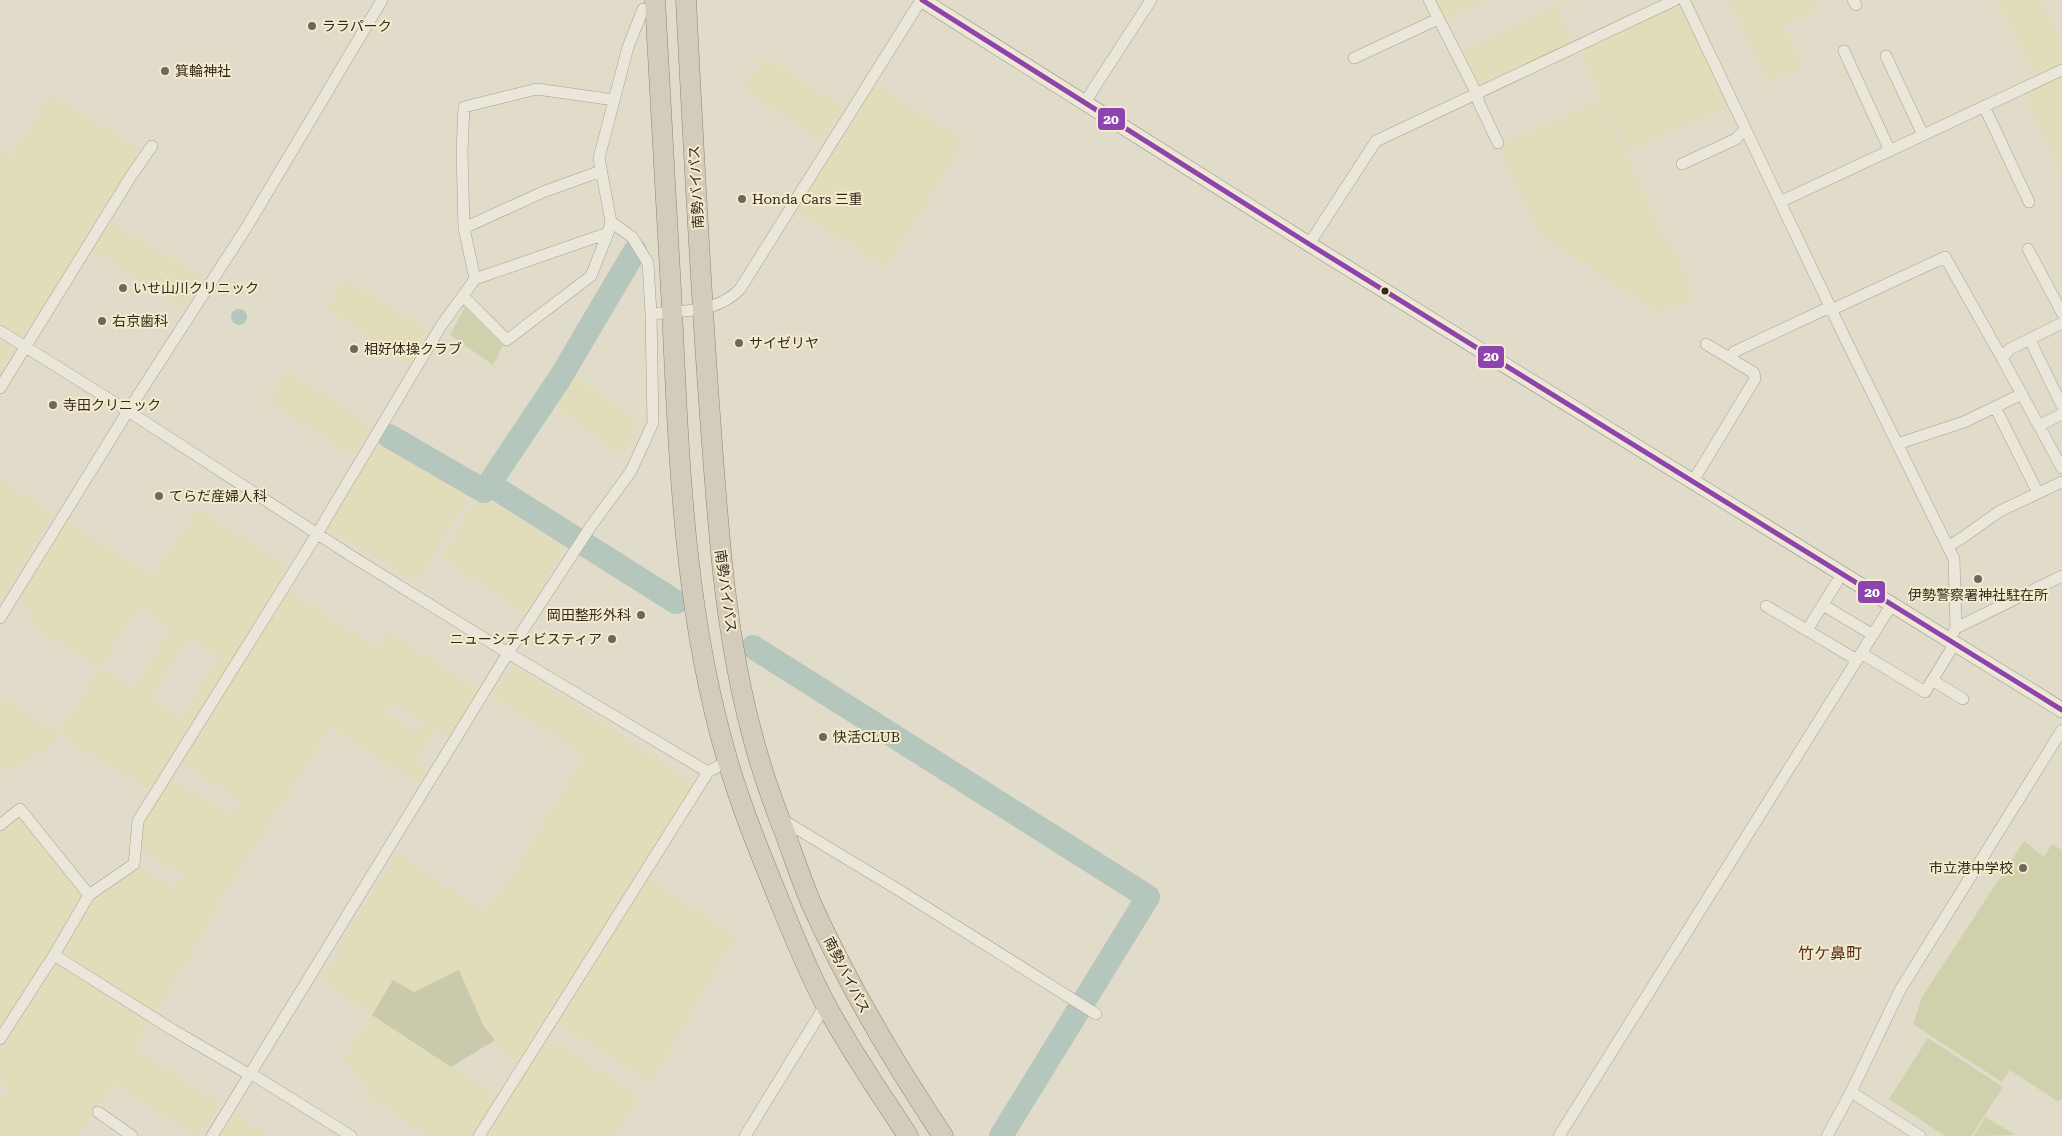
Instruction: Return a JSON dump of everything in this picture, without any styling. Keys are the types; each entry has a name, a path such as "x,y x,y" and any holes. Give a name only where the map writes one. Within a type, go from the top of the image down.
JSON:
{"highway":[{"name":"南勢バイパス","path":"686,0 702,309 718,534 739,680 752,736 779,818 810,901 843,970 903,1077 942,1136"},
{"path":"649,4 672,312 674,392 684,521 700,649 728,761 741,804 781,906 826,1004 908,1136"}],"main road":[{"path":"922,0 1309,244 1892,604 1953,637 2062,710"}],"street":[{"path":"0,618 128,411 248,225 382,0"},
{"path":"651,314 702,309 720,305 740,289 922,0"},
{"path":"1085,102 1151,0"},
{"path":"1429,0 1477,94 1479,103 1498,143"},
{"path":"1309,244 1376,141 1676,0"},
{"path":"1684,0 1831,308 1954,559 1953,637 1925,692 1807,630 1766,606"},
{"path":"463,296 506,340 591,276 609,228 599,158 628,47 649,4"},
{"path":"1354,58 1438,19"},
{"path":"1844,51 1890,151"},
{"path":"1886,56 1922,135"},
{"path":"1780,202 2062,70"},
{"path":"475,279 464,228 462,152 464,108 537,89 614,100"},
{"path":"1984,106 2029,202"},
{"path":"1682,164 1736,139 1745,129"},
{"path":"0,388 131,176 152,146"},
{"path":"464,228 543,192 601,171"},
{"path":"0,1039 54,955 89,895 134,864 138,821 317,534 441,326 475,279 609,228 632,237 648,262 653,424 631,471 591,526 508,653 212,1136"},
{"path":"2028,250 2062,313"},
{"path":"1730,358 1734,352 1944,257 2040,425 2062,468"},
{"path":"2002,358 2010,349 2062,323"},
{"path":"0,331 128,411 317,534 508,653 708,772"},
{"path":"2030,340 2062,406"},
{"path":"1693,481 1755,379 1754,373 1706,344"},
{"path":"1897,444 1964,422 2022,394"},
{"path":"1995,407 2038,493"},
{"path":"2040,425 2062,414"},
{"path":"1948,546 2000,511 2062,482"},
{"path":"1953,637 2062,576"},
{"path":"1807,630 1837,582"},
{"path":"1559,1136 1892,604"},
{"path":"1823,605 1873,635"},
{"path":"1932,680 1963,699"},
{"path":"1827,1136 1851,1092 1900,990 2062,730"},
{"path":"479,1136 708,772 728,761"},
{"path":"0,825 20,809 89,895"},
{"path":"779,818 902,892 1096,1014"},
{"path":"54,955 173,1030 250,1074 351,1136"},
{"path":"744,1136 826,1004"},
{"path":"1851,1092 1920,1136"},
{"path":"98,1112 132,1136"}],"shaded area":[{"path":"1436,0 1488,0 1446,20"},
{"path":"1554,0 1571,0 1557,7 1575,45 1481,87 1476,84 1461,53 1556,7"},
{"path":"1729,0 1813,0 1817,9 1783,25 1803,66 1769,82"},
{"path":"1997,0 2041,0 2062,42 2062,66 2037,79"},
{"path":"1679,4 1728,106 1627,151 1580,51"},
{"path":"764,57 843,108 822,140 743,89"},
{"path":"2062,73 2062,175 2023,91"},
{"path":"874,84 964,141 887,267 796,211"},
{"path":"50,94 141,151 81,246 25,342 0,326 0,152 11,158"},
{"path":"1601,100 1657,224 1676,255 1695,297 1660,313 1541,235 1498,146"},
{"path":"108,221 203,278 183,308 91,248"},
{"path":"345,280 432,333 412,366 327,308"},
{"path":"239,309 247,317 239,325 231,317"},
{"path":"0,341 15,351 0,377"},
{"path":"286,370 372,426 354,456 268,401"},
{"path":"570,374 636,420 624,455 552,404"},
{"path":"384,436 472,492 417,582 326,527"},
{"path":"0,480 54,514 16,574 0,604"},
{"path":"480,494 564,547 526,614 442,557"},
{"path":"198,509 289,568 279,587 276,586 270,603 194,725 150,790 59,734 100,668 28,622 34,611 19,601 65,520 153,577","holes":["138,606 172,627 135,689 100,668","188,637 219,656 182,717 183,719 149,698 151,698"]},
{"path":"285,589 377,648 388,632 481,691 450,738 390,702 384,713 415,732 421,722 434,730 415,760 431,771 422,785 330,727 272,820 261,814 271,822 221,897 215,913 155,1015 60,954 92,897 137,866 175,889 183,874 139,848 145,815 169,779 232,815 241,801 180,760"},
{"path":"515,665 697,786 517,1065 484,1027 459,970 414,992 393,980 372,1015 321,980 341,950 337,948 397,854 485,912 509,880 582,761 584,754 492,696"},
{"path":"0,697 59,734 44,750 10,770 0,766"},
{"path":"19,815 84,895 0,1029 0,831"},
{"path":"647,878 736,936 650,1082 555,1021"},
{"path":"55,959 150,1020 133,1047 220,1104 200,1136 195,1136 114,1083 77,1136 0,1136 0,1099 7,1089 0,1079 0,1073 4,1071 0,1064 0,1048"},
{"path":"372,1015 499,1096 474,1136 427,1136 373,1098 368,1105 364,1103 372,1087 353,1075 358,1069 343,1060"},
{"path":"545,1036 639,1096 614,1136 482,1136"},
{"path":"232,1111 268,1136 218,1136"}],"green space":[{"path":"465,307 503,345 493,365 450,335"},
{"path":"2024,841 2044,857 2052,844 2062,850 2062,1099 2057,1101 2010,1070 2002,1082 1913,1024 1922,997"},
{"path":"459,970 484,1027 495,1040 451,1067 372,1015 393,980 414,992"},
{"path":"1928,1038 2003,1087 1971,1136 1945,1136 1889,1099"},
{"path":"1985,1117 2016,1135 1974,1136"}],"waterway":[{"path":"489,484 560,378 635,251"},
{"path":"389,436 484,491 489,484 676,602"},
{"path":"753,647 1148,897 1001,1136"}],"transit line":[{"name":"20","path":"922,0 1309,244 2062,710"}],"place":[{"name":"ララパーク","path":"312,26"},
{"name":"箕輪神社","path":"165,71"},
{"name":"Honda Cars 三重","path":"742,199"},
{"name":"いせ山川クリニック","path":"123,288"},
{"name":"右京歯科","path":"102,321"},
{"name":"サイゼリヤ","path":"739,343"},
{"name":"相好体操クラブ","path":"354,349"},
{"name":"寺田クリニック","path":"53,405"},
{"name":"てらだ産婦人科","path":"159,496"},
{"name":"伊勢警察署神社駐在所","path":"1978,579"},
{"name":"岡田整形外科","path":"641,615"},
{"name":"ニューシティビスティア","path":"612,639"},
{"name":"快活CLUB","path":"823,737"},
{"name":"市立港中学校","path":"2023,868"}],"district":[{"name":"竹ケ鼻町","path":"1830,953"}]}
